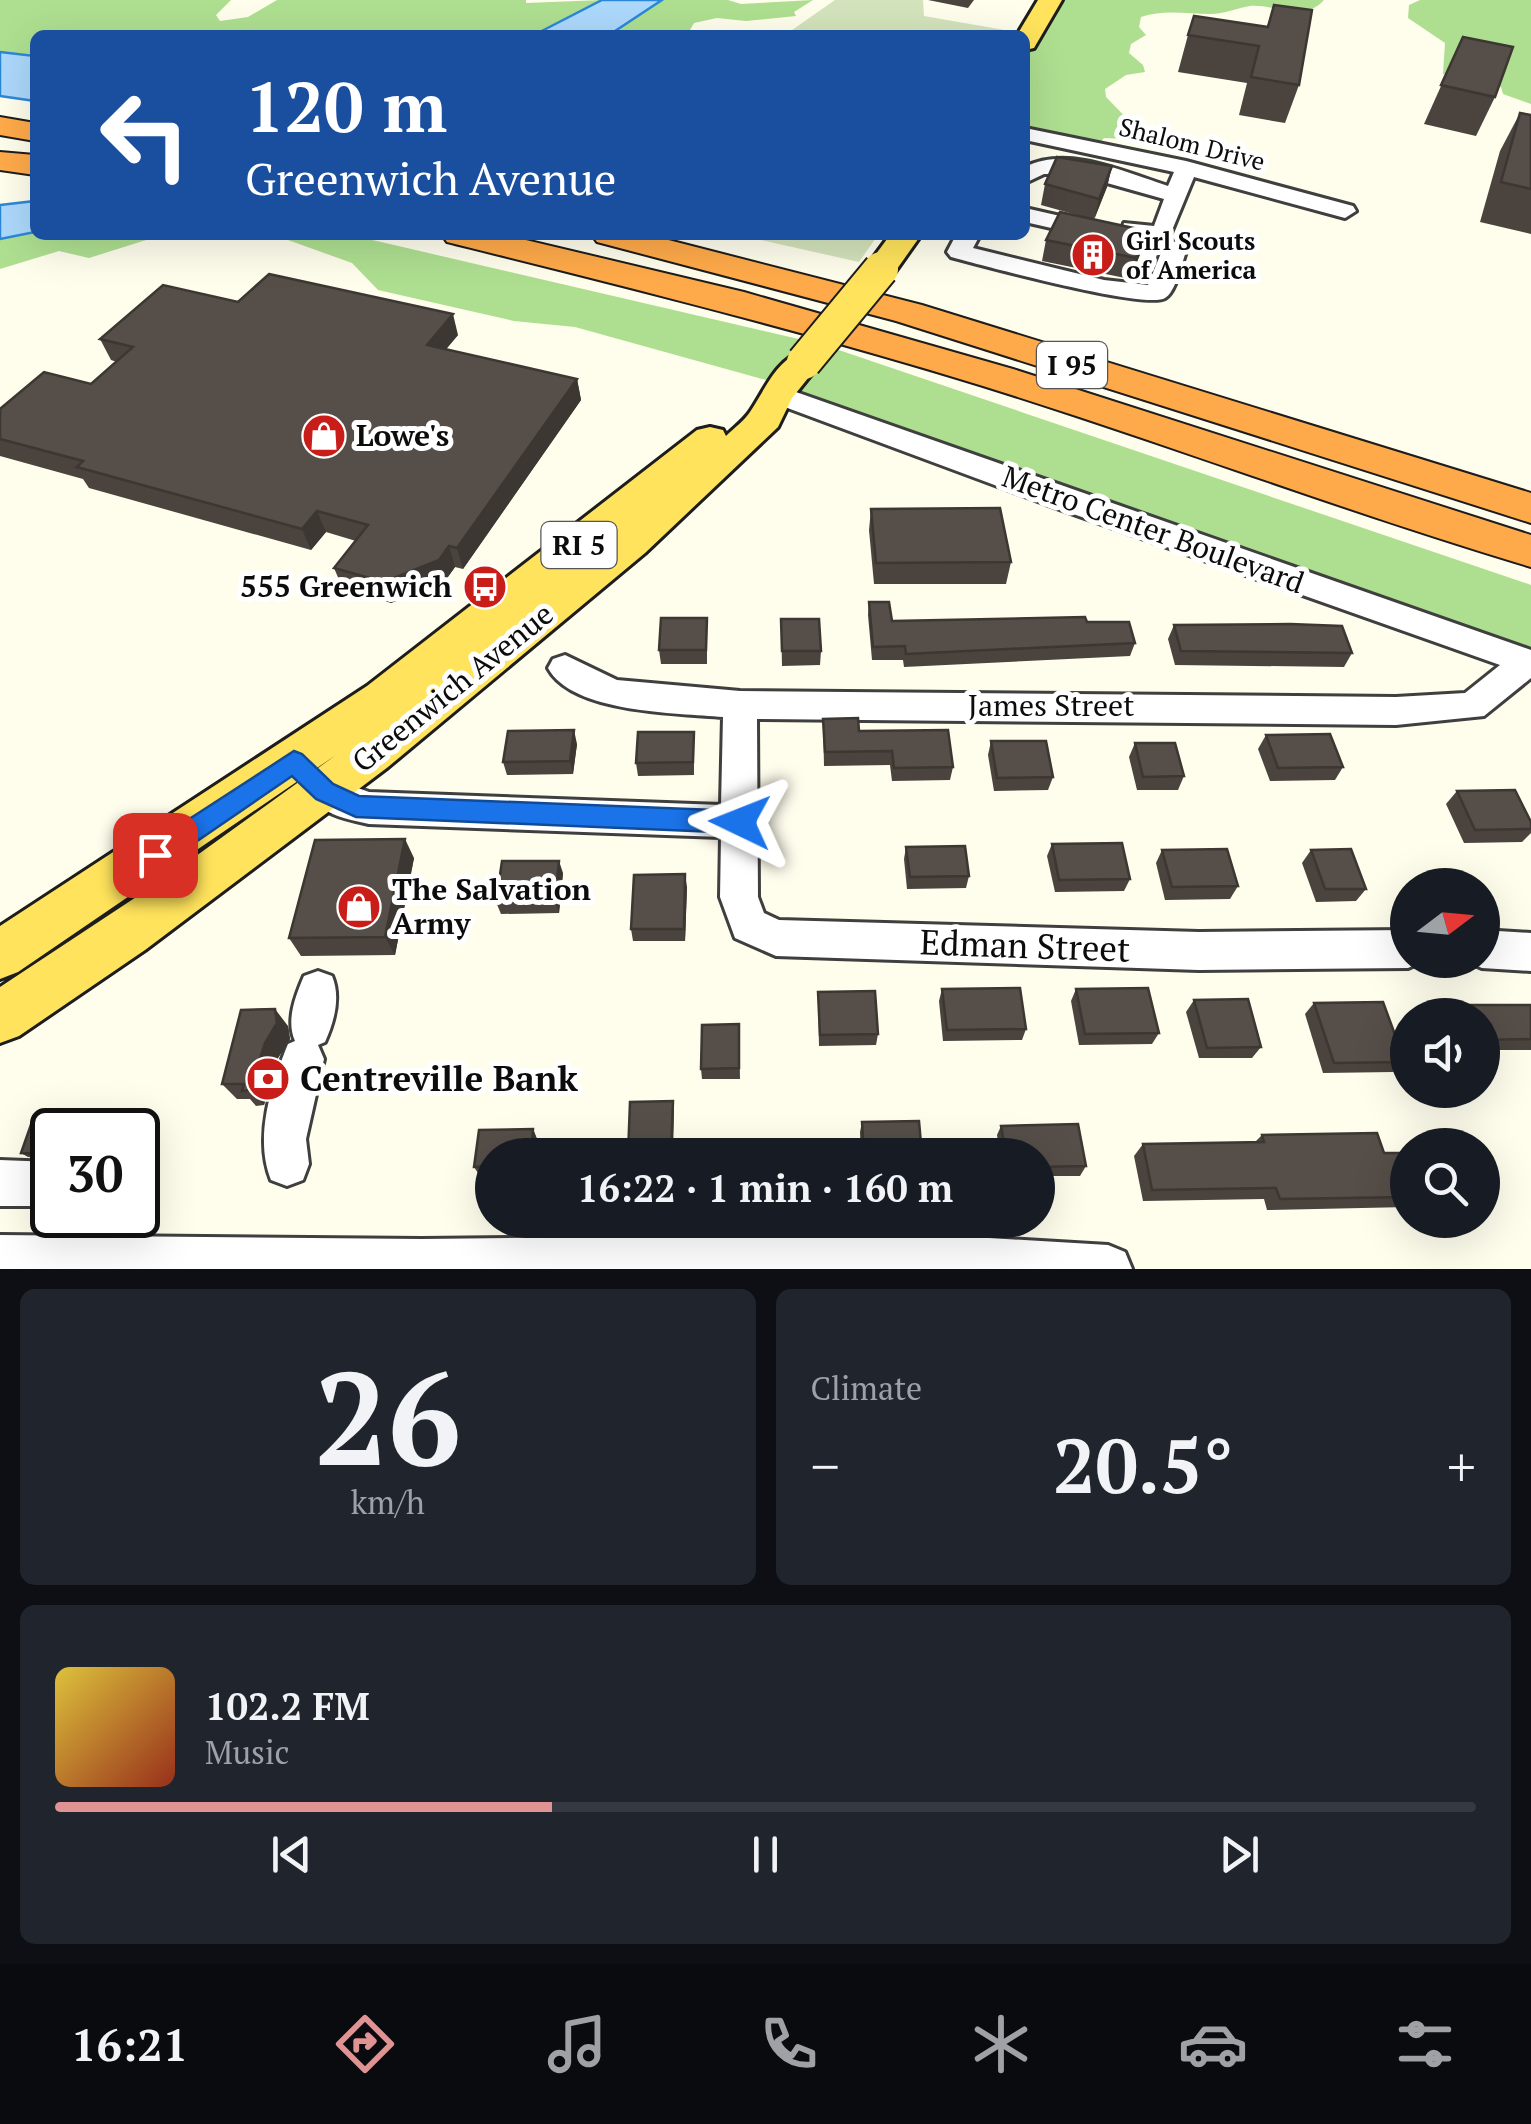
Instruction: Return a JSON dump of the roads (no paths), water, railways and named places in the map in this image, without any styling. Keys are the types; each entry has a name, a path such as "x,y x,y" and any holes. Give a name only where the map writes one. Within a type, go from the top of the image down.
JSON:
{"highway":[{"path":"0,126 30,134"},
{"path":"0,134 30,135"},
{"path":"0,161 30,165"},
{"path":"0,171 30,174"},
{"name":"I 95","path":"481,240 637,276 872,339 1531,551"},
{"name":"I 95","path":"628,240 909,313 1531,508"}],"main road":[{"path":"1030,34 1050,0"},
{"name":"Greenwich Avenue","path":"0,1017 173,902 508,603 742,410 776,394 902,240"},
{"name":"Greenwich Avenue","path":"0,955 309,777"}],"street":[{"name":"Shalom Drive","path":"1030,135 1186,168 1344,211"},
{"path":"1030,172 1042,164 1067,170 1123,200"},
{"path":"1100,182 1109,184 1162,234 1186,168"},
{"path":"1030,220 1123,200 1176,195"},
{"path":"965,240 959,252 1104,287 1157,293 1175,249 1030,222"},
{"path":"1010,264 1019,240"},
{"name":"Metro Center Boulevard","path":"776,394 1529,662"},
{"name":"James Street","path":"565,668 611,693 740,705 1396,712 1472,706 1529,662"},
{"name":"Edman Street","path":"740,705 739,897 749,925 776,938 1199,951 1390,949"},
{"path":"309,777 345,803 369,808 740,822"},
{"path":"1500,950 1531,952"},
{"path":"287,1164 284,1139 310,1026"},
{"path":"0,1183 30,1184"},
{"path":"0,1258 503,1262 943,1255 1020,1258 1108,1269"}],"water":[{"path":"602,0 662,0 617,30 544,30"},
{"path":"0,52 30,55 30,100 0,96"},
{"path":"30,202 30,233 0,239 0,205"}],"place":[{"name":"Girl Scouts of America","path":"1093,255"},
{"name":"Lowe's","path":"324,436"},
{"name":"555 Greenwich","path":"485,587"},
{"name":"The Salvation Army","path":"359,907"},
{"name":"Centreville Bank","path":"268,1079"}]}
